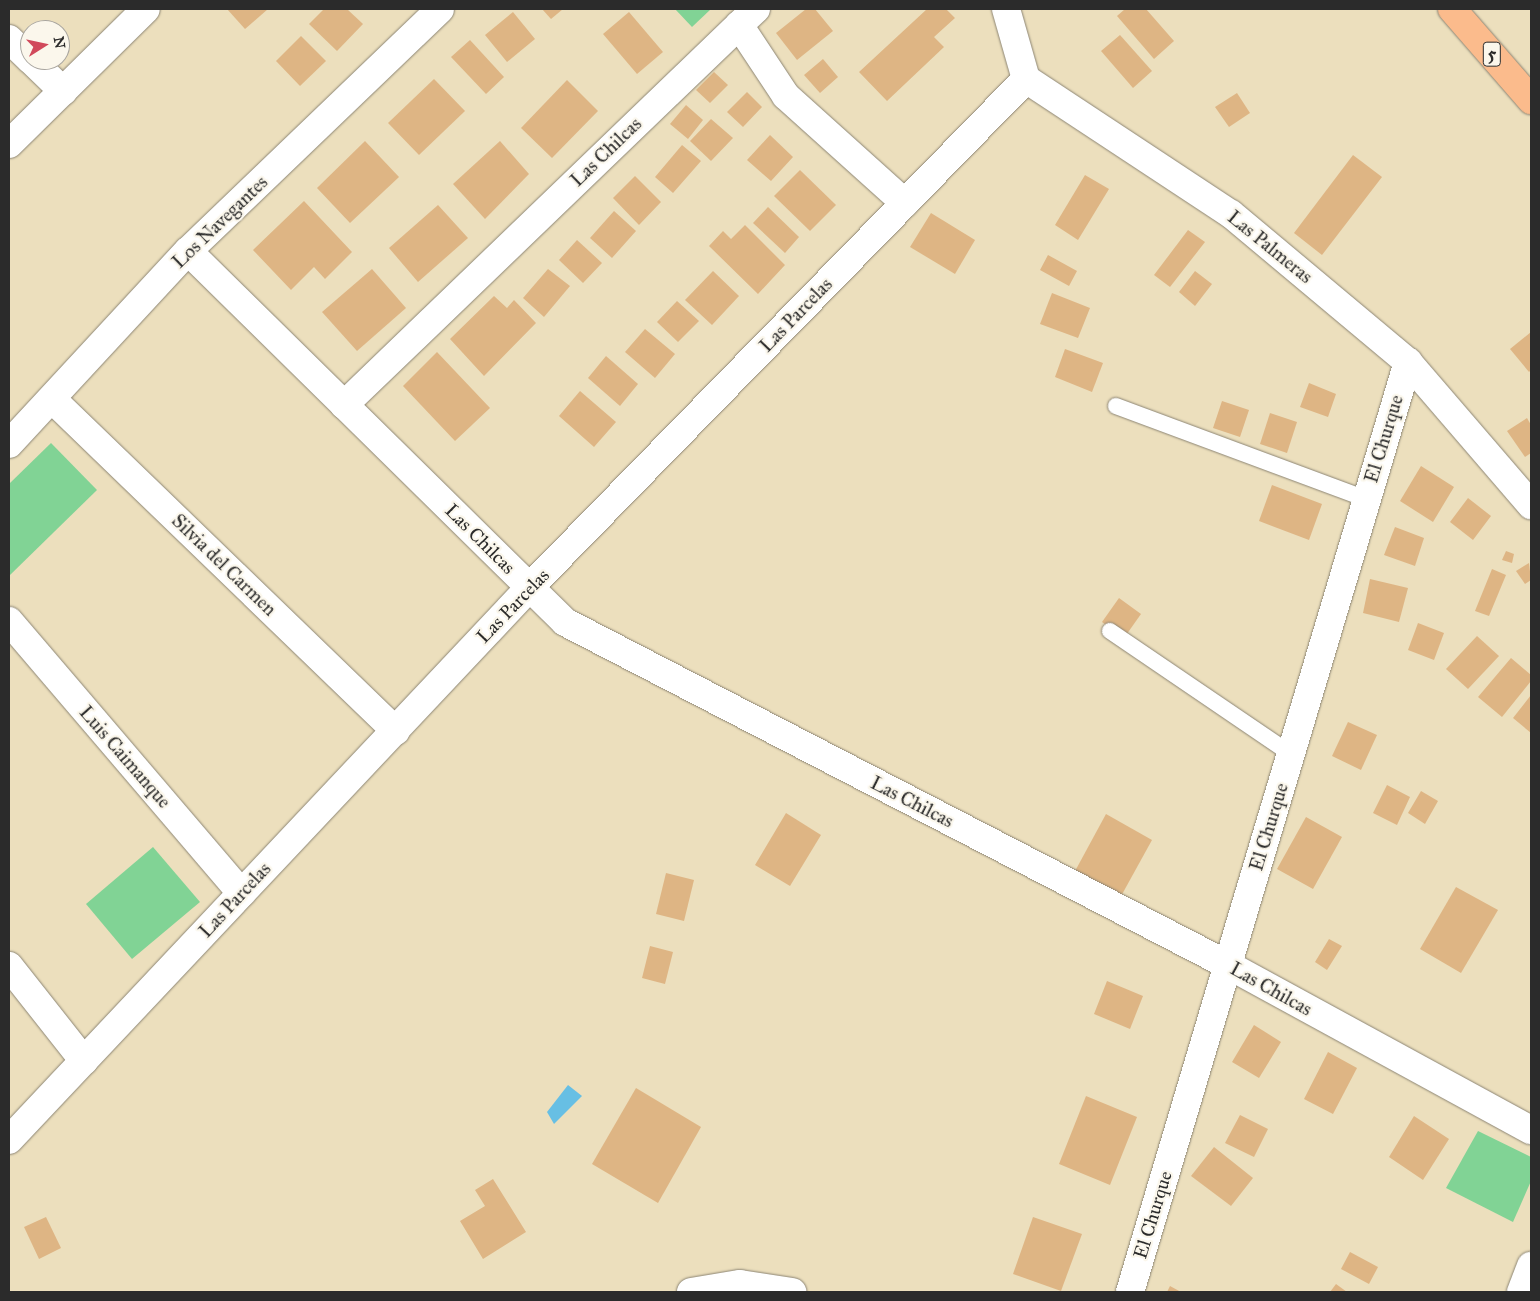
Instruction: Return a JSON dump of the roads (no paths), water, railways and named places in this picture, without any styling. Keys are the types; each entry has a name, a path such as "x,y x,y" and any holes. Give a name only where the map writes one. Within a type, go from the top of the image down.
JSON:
{"highway":[{"name":"5","path":"1452,9 1531,100"}],"street":[{"path":"9,144 146,9"},
{"name":"Los Navegantes","path":"9,444 188,251 440,9"},
{"path":"1006,9 1026,79"},
{"name":"Las Chilcas","path":"344,405 748,17 786,96 905,203"},
{"path":"9,38 20,48"},
{"path":"42,70 63,90"},
{"name":"Las Parcelas","path":"9,1140 529,588 1026,79"},
{"name":"Las Palmeras","path":"1026,79 1232,214 1408,362 1531,505"},
{"name":"Las Chilcas","path":"188,251 565,622 1228,965 1531,1130"},
{"name":"El Churque","path":"1130,1292 1408,362"},
{"name":"Silvia del Carmen","path":"52,398 396,731"},
{"name":"Luis Caimanque","path":"9,621 241,894"},
{"path":"9,966 84,1061"},
{"path":"1521,1292 1531,1266"},
{"path":"691,1292 740,1284 792,1292"}],"lane":[{"path":"1116,406 1366,499"},
{"path":"1110,631 1292,754"}],"water":[{"path":"568,1085 582,1096 554,1124 547,1112"}]}
